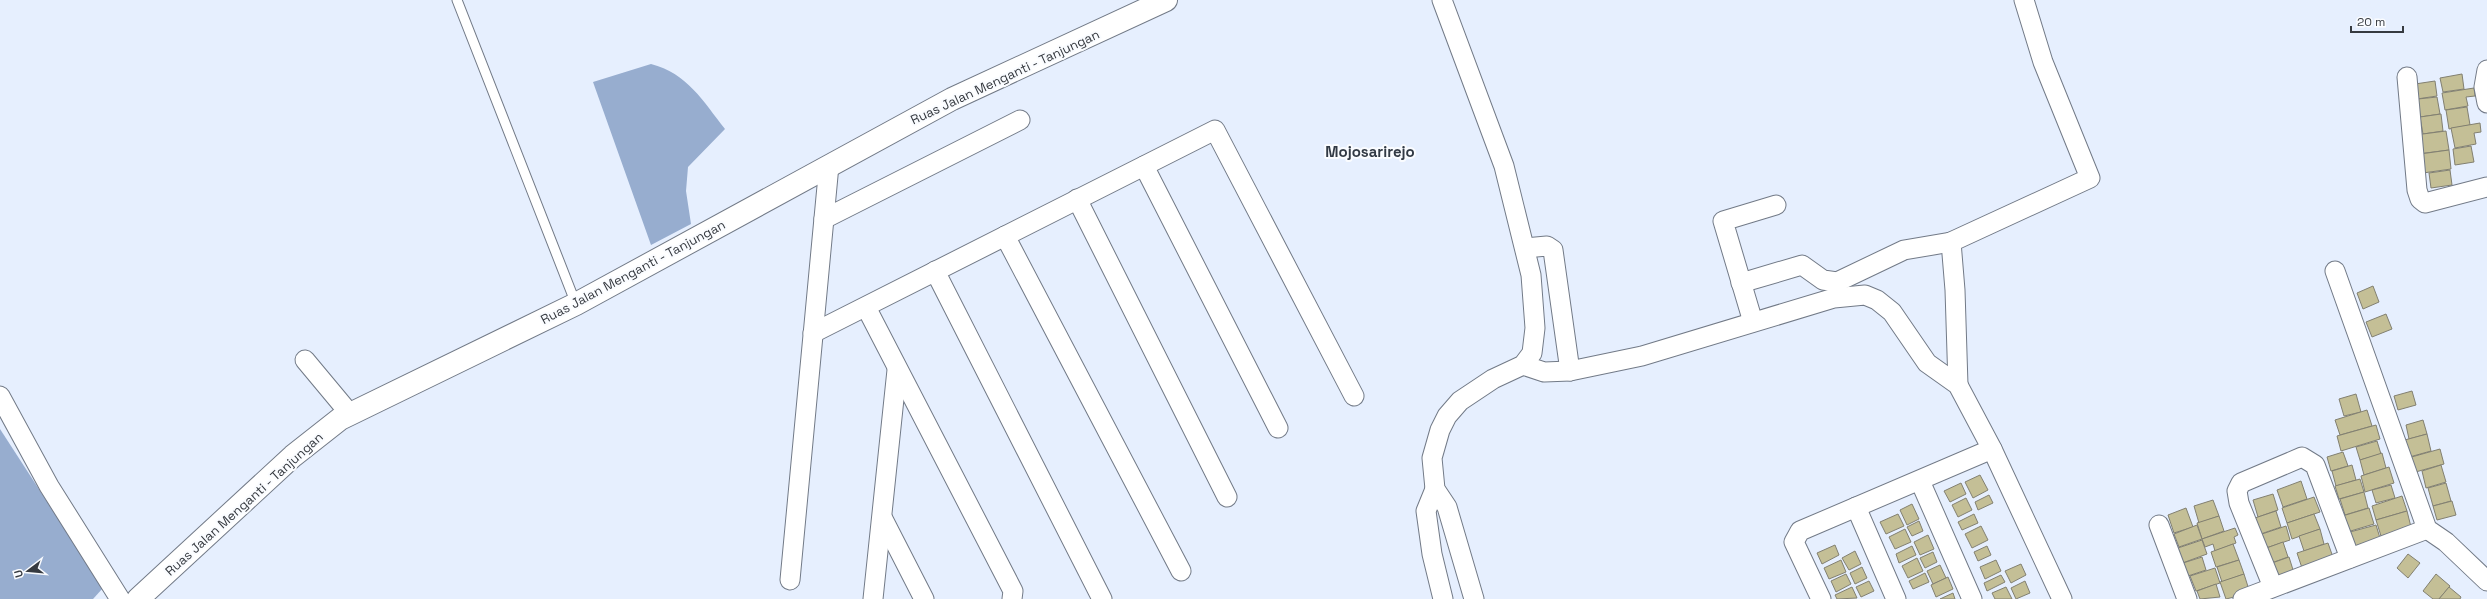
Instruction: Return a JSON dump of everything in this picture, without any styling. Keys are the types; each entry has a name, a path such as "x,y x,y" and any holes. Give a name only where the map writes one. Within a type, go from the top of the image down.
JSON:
{"main road":[{"name":"Ruas Jalan Menganti - Tanjungan","path":"138,599 293,456 340,419 576,304 952,99 1166,0"}],"street":[{"path":"1442,0 1504,166 1531,275 1535,328 1532,353 1523,365 1493,379 1460,401 1447,416 1440,430 1432,458 1435,489 1426,511 1432,554 1443,599"},
{"path":"1741,283 1802,265 1823,280 1837,282 1904,250 1951,242 2090,178 2043,62 2024,0"},
{"path":"2487,70 2484,87 2487,103"},
{"path":"2407,77 2417,190 2420,199 2425,203 2487,187"},
{"path":"824,219 1020,120"},
{"path":"814,333 1215,130 1354,396"},
{"path":"790,580 829,165"},
{"path":"1144,166 1278,428"},
{"path":"1077,200 1227,497"},
{"path":"1753,322 1723,221 1776,205"},
{"path":"1005,236 1181,571"},
{"path":"1951,242 1955,290 1958,385 1992,449 2062,599"},
{"path":"1525,248 1547,246 1553,250 1570,371"},
{"path":"1863,269 1865,295"},
{"path":"935,271 1102,599"},
{"path":"2335,271 2427,529 2446,542 2487,581"},
{"path":"1523,365 1544,372 1570,371 1642,356 1834,298 1865,295 1877,300 1892,312 1927,363 1958,385"},
{"path":"866,307 897,370 1013,591 1012,599"},
{"path":"305,360 350,414"},
{"path":"873,599 883,519 897,370"},
{"path":"0,396 49,486 120,599"},
{"path":"1820,599 1794,542 1800,531 1992,449"},
{"path":"2273,587 2239,502 2237,491 2242,483 2302,457 2315,465 2350,558"},
{"path":"1920,481 1972,599"},
{"path":"1435,489 1447,507 1474,599"},
{"path":"1856,507 1896,599"},
{"path":"883,519 924,599"},
{"path":"2158,525 2187,599"},
{"path":"2243,599 2427,529"}],"lane":[{"path":"457,0 576,304"}],"water":[{"path":"651,64 664,68 684,81 693,89 725,129 688,167 686,191 691,224 651,245 593,82"},
{"path":"0,429 103,588 93,599 0,599"}],"building":[{"path":"2462,74 2464,89 2443,92 2440,78"},
{"path":"2435,81 2437,96 2417,99 2415,84"},
{"path":"2474,88 2475,96 2466,97 2468,106 2445,110 2442,93"},
{"path":"2437,97 2440,114 2420,117 2418,99"},
{"path":"2467,107 2470,125 2449,129 2446,110"},
{"path":"2441,114 2443,131 2423,134 2420,117"},
{"path":"2480,123 2481,132 2474,133 2476,144 2455,148 2451,128"},
{"path":"2446,131 2449,150 2418,154 2415,135"},
{"path":"2471,146 2474,162 2455,165 2453,149"},
{"path":"2449,150 2451,169 2423,173 2420,154"},
{"path":"2450,170 2452,185 2431,188 2429,173"},
{"path":"2373,286 2379,302 2363,309 2357,293"},
{"path":"2386,314 2392,329 2372,337 2366,322"},
{"path":"2412,391 2416,405 2398,410 2394,396"},
{"path":"2356,394 2361,412 2344,416 2339,399"},
{"path":"2367,410 2372,426 2340,435 2335,420"},
{"path":"2423,420 2427,434 2409,439 2406,425"},
{"path":"2376,425 2380,439 2341,451 2337,436"},
{"path":"2427,434 2431,451 2406,458 2401,441"},
{"path":"2377,441 2381,454 2360,460 2356,447"},
{"path":"2440,449 2444,464 2412,473 2408,458"},
{"path":"2343,452 2348,466 2331,471 2327,457"},
{"path":"2382,453 2386,468 2364,475 2360,460"},
{"path":"2352,465 2356,480 2336,486 2332,471"},
{"path":"2441,465 2446,482 2426,488 2422,471"},
{"path":"2389,467 2394,483 2365,492 2361,476"},
{"path":"1980,475 1988,490 1973,498 1965,482"},
{"path":"2360,479 2364,492 2339,499 2335,486"},
{"path":"2301,481 2307,499 2283,507 2277,490"},
{"path":"1961,483 1966,494 1950,502 1944,491"},
{"path":"2446,483 2451,501 2433,506 2428,488"},
{"path":"2391,485 2395,498 2376,503 2372,490"},
{"path":"2364,492 2368,508 2345,515 2340,499"},
{"path":"2273,494 2278,510 2258,517 2253,500"},
{"path":"1989,495 1993,503 1978,510 1975,502"},
{"path":"2402,496 2407,511 2376,520 2372,506"},
{"path":"2314,497 2320,512 2287,523 2282,508"},
{"path":"1966,498 1972,510 1958,517 1952,505"},
{"path":"2213,500 2219,516 2199,523 2194,506"},
{"path":"2452,501 2456,515 2437,520 2433,506"},
{"path":"1912,504 1919,519 1907,525 1900,510"},
{"path":"2186,508 2193,527 2174,533 2168,515"},
{"path":"2369,508 2374,524 2344,533 2339,517"},
{"path":"2276,511 2281,527 2255,536 2249,520"},
{"path":"2407,511 2411,527 2381,536 2376,520"},
{"path":"1898,514 1904,526 1886,534 1880,522"},
{"path":"1974,514 1978,523 1962,530 1958,522"},
{"path":"2314,514 2320,529 2292,539 2287,523"},
{"path":"2219,516 2224,531 2202,539 2197,523"},
{"path":"1919,521 1923,531 1912,536 1907,527"},
{"path":"2197,525 2202,539 2179,547 2174,534"},
{"path":"2376,525 2380,538 2355,546 2350,532"},
{"path":"1981,526 1988,540 1972,548 1965,534"},
{"path":"2286,526 2290,540 2263,549 2259,535"},
{"path":"2235,528 2238,535 2234,537 2236,543 2215,551 2213,544 2205,547 2202,539"},
{"path":"1905,529 1911,542 1895,549 1889,537"},
{"path":"2320,529 2324,544 2304,551 2299,536"},
{"path":"1928,535 1934,549 1920,555 1914,542"},
{"path":"2202,540 2207,554 2177,565 2172,550"},
{"path":"2283,542 2288,557 2266,565 2261,550"},
{"path":"2328,543 2335,563 2304,574 2297,553"},
{"path":"2233,544 2239,560 2216,567 2211,552"},
{"path":"1835,545 1839,555 1822,564 1817,553"},
{"path":"1912,546 1916,555 1899,563 1896,554"},
{"path":"1987,546 1991,555 1978,561 1974,552"},
{"path":"1855,551 1861,564 1849,570 1842,558"},
{"path":"1933,552 1937,562 1925,568 1920,558"},
{"path":"2408,554 2420,563 2408,578 2397,568"},
{"path":"2202,557 2206,570 2188,576 2183,563"},
{"path":"2289,557 2294,573 2277,579 2272,563"},
{"path":"1917,558 1923,571 1908,578 1902,566"},
{"path":"1841,560 1846,572 1829,579 1824,568"},
{"path":"1996,560 2001,571 1985,579 1980,567"},
{"path":"2239,560 2244,574 2222,582 2217,567"},
{"path":"2021,564 2026,575 2011,583 2005,571"},
{"path":"1940,565 1946,578 1933,584 1927,571"},
{"path":"1862,567 1867,578 1855,584 1850,573"},
{"path":"2215,568 2220,583 2196,591 2190,576"},
{"path":"1925,573 1929,582 1913,589 1909,581"},
{"path":"1846,574 1851,584 1836,592 1831,581"},
{"path":"2244,574 2250,593 2226,599 2220,582"},
{"path":"2436,574 2450,586 2439,599 2433,599 2423,591"},
{"path":"2001,575 2005,582 1987,591 1984,583"},
{"path":"1948,577 1953,589 1936,597 1931,585"},
{"path":"1869,581 1874,591 1861,597 1856,587"},
{"path":"2025,581 2030,593 2016,599 2011,588"},
{"path":"2216,584 2220,597 2200,599 2197,591"},
{"path":"1852,587 1857,598 1837,599 1835,595"},
{"path":"2006,587 2012,599 1995,599 1992,593"},
{"path":"2449,587 2461,597 2460,599 2439,599"},
{"path":"1953,593 1955,599 1940,599"}],"district":[{"name":"Mojosarirejo","path":"1370,151"}]}
